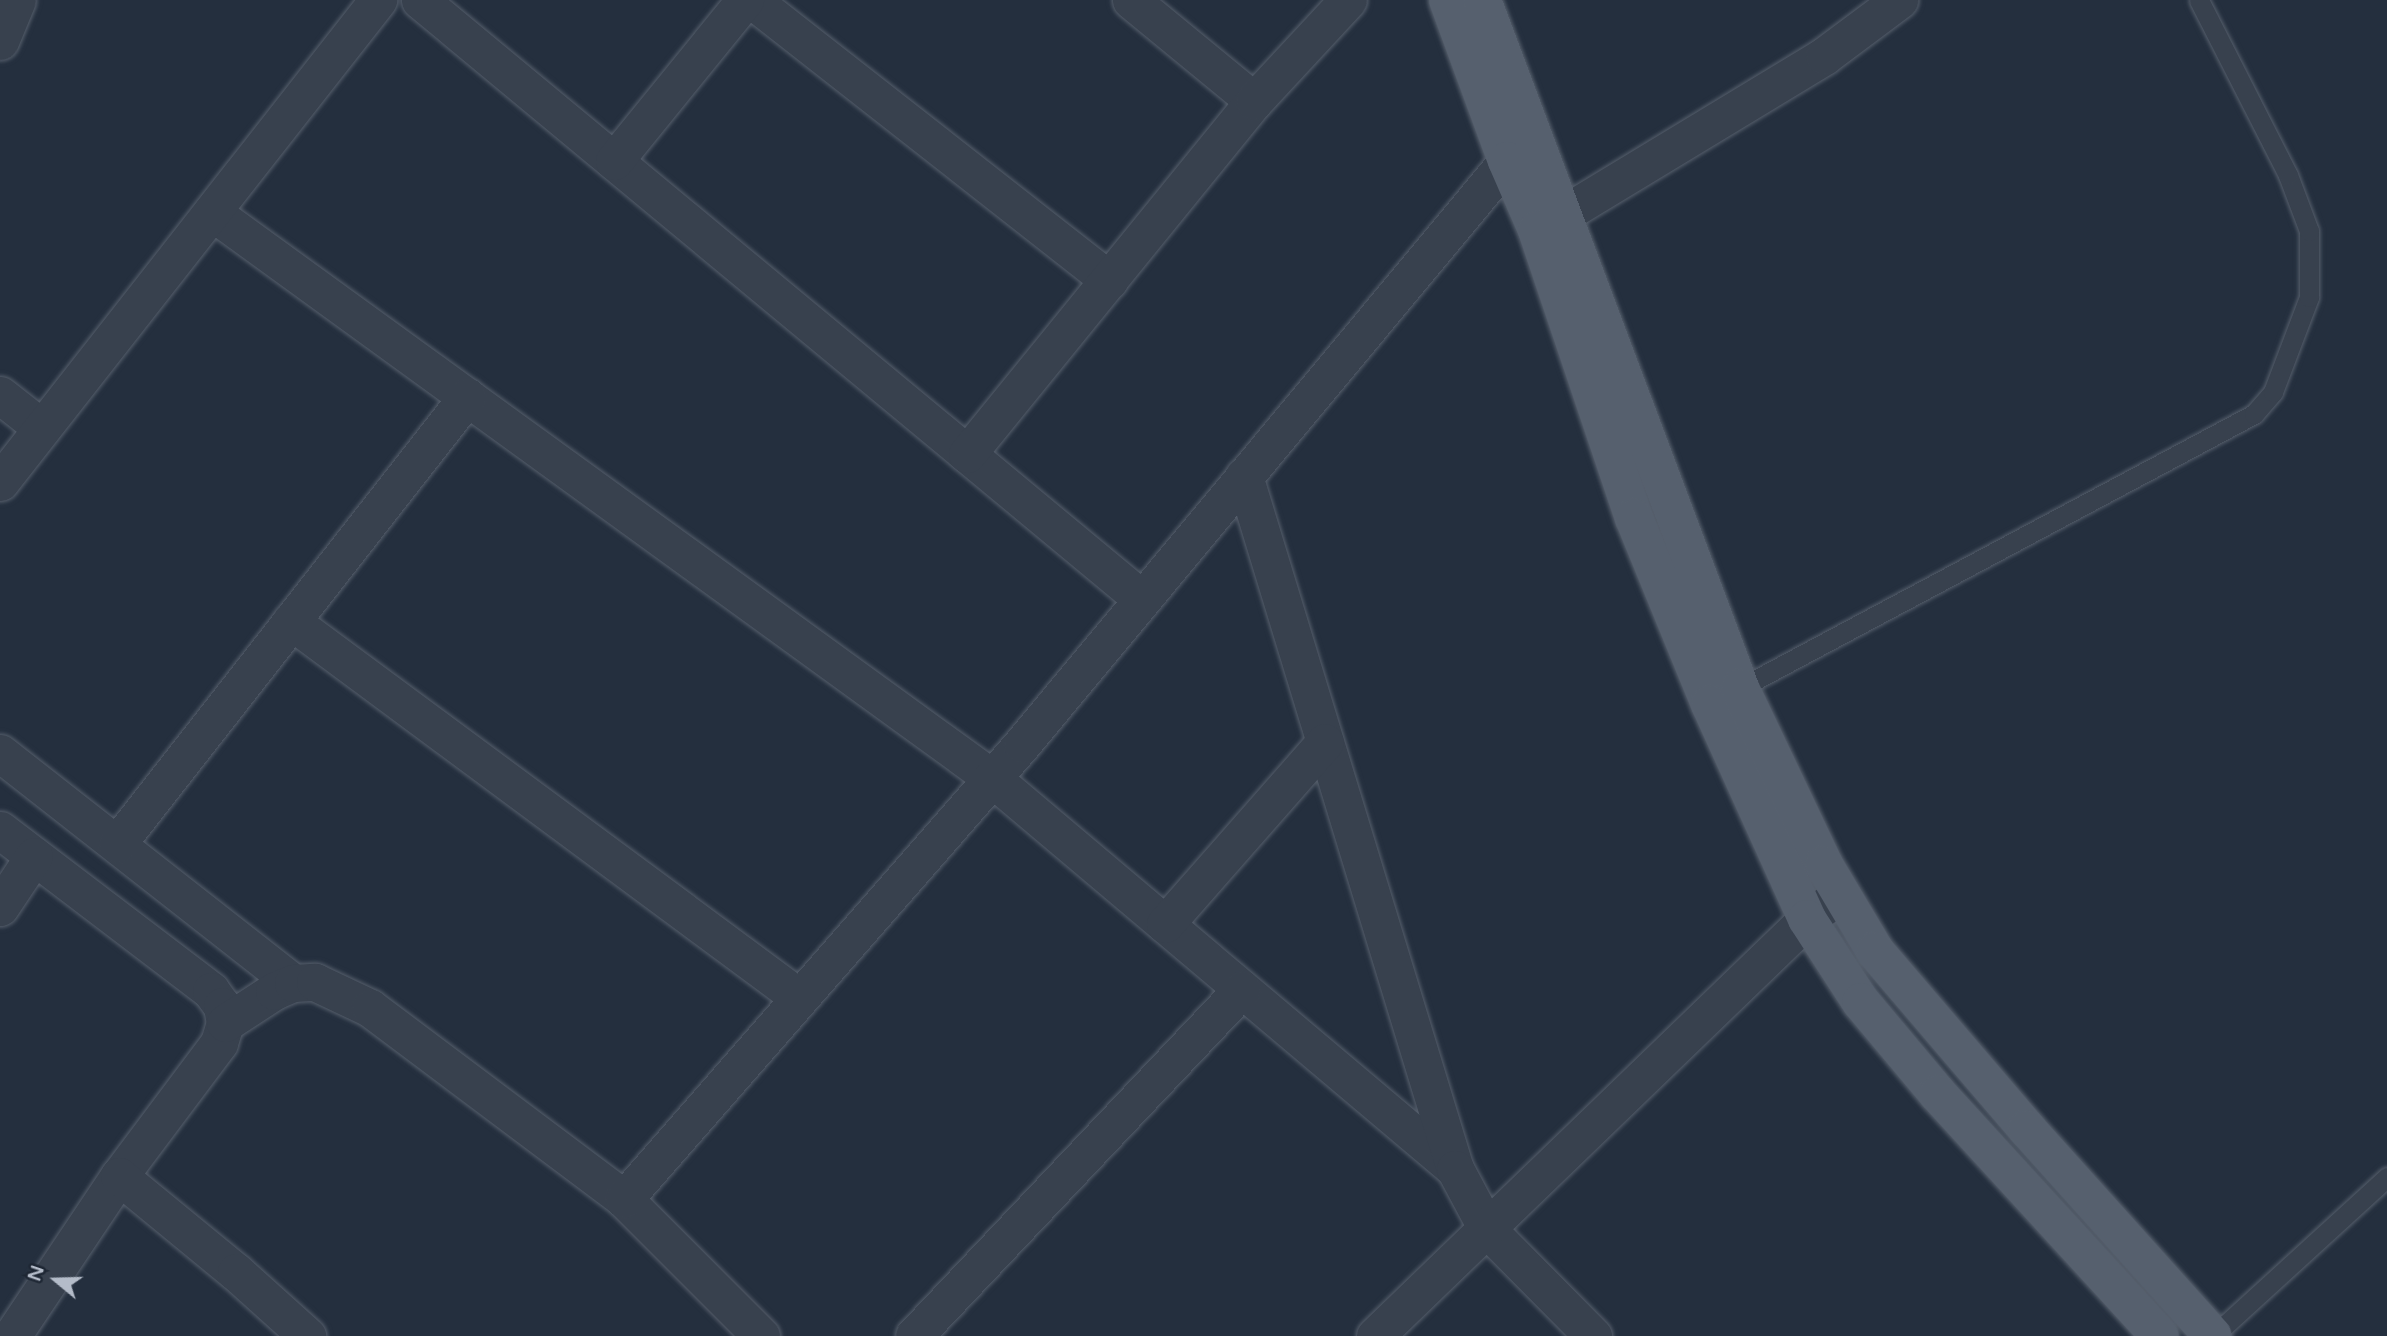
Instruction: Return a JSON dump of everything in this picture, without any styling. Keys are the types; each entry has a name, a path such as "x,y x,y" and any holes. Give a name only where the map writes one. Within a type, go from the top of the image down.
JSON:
{"main road":[{"path":"1448,0 1507,162 1550,222 1740,688 1824,865 1875,951 2027,1129 2213,1336"},
{"path":"1482,0 1550,222 1634,518 1710,704 1807,919 1861,1002 1938,1094 2160,1336"}],"street":[{"path":"0,41 17,0"},
{"path":"0,482 378,0"},
{"path":"420,0 1142,599"},
{"path":"614,161 745,0"},
{"path":"752,0 1109,280"},
{"path":"1131,0 1254,101"},
{"path":"967,454 1254,101 1348,0"},
{"path":"1550,222 1824,55 1887,4"},
{"path":"624,1199 992,778 1507,162"},
{"path":"212,212 992,778 1455,1169"},
{"path":"0,395 42,428"},
{"path":"117,844 467,397"},
{"path":"1244,476 1455,1169 1487,1229 1594,1336"},
{"path":"292,621 800,998"},
{"path":"1165,924 1325,742"},
{"path":"0,753 293,983"},
{"path":"0,830 211,990 222,1006 225,1023 219,1042 119,1176 12,1336"},
{"path":"0,907 34,856"},
{"path":"1374,1336 1807,919 1841,894"},
{"path":"225,1023 274,990 293,983 315,982 370,1008 624,1199 761,1336"},
{"path":"914,1336 1242,989"},
{"path":"119,1176 236,1272 305,1335"}],"lane":[{"path":"1740,688 2254,414 2273,392 2309,297 2309,231 2288,175 2199,0"},
{"path":"2213,1336 2387,1177"}]}
